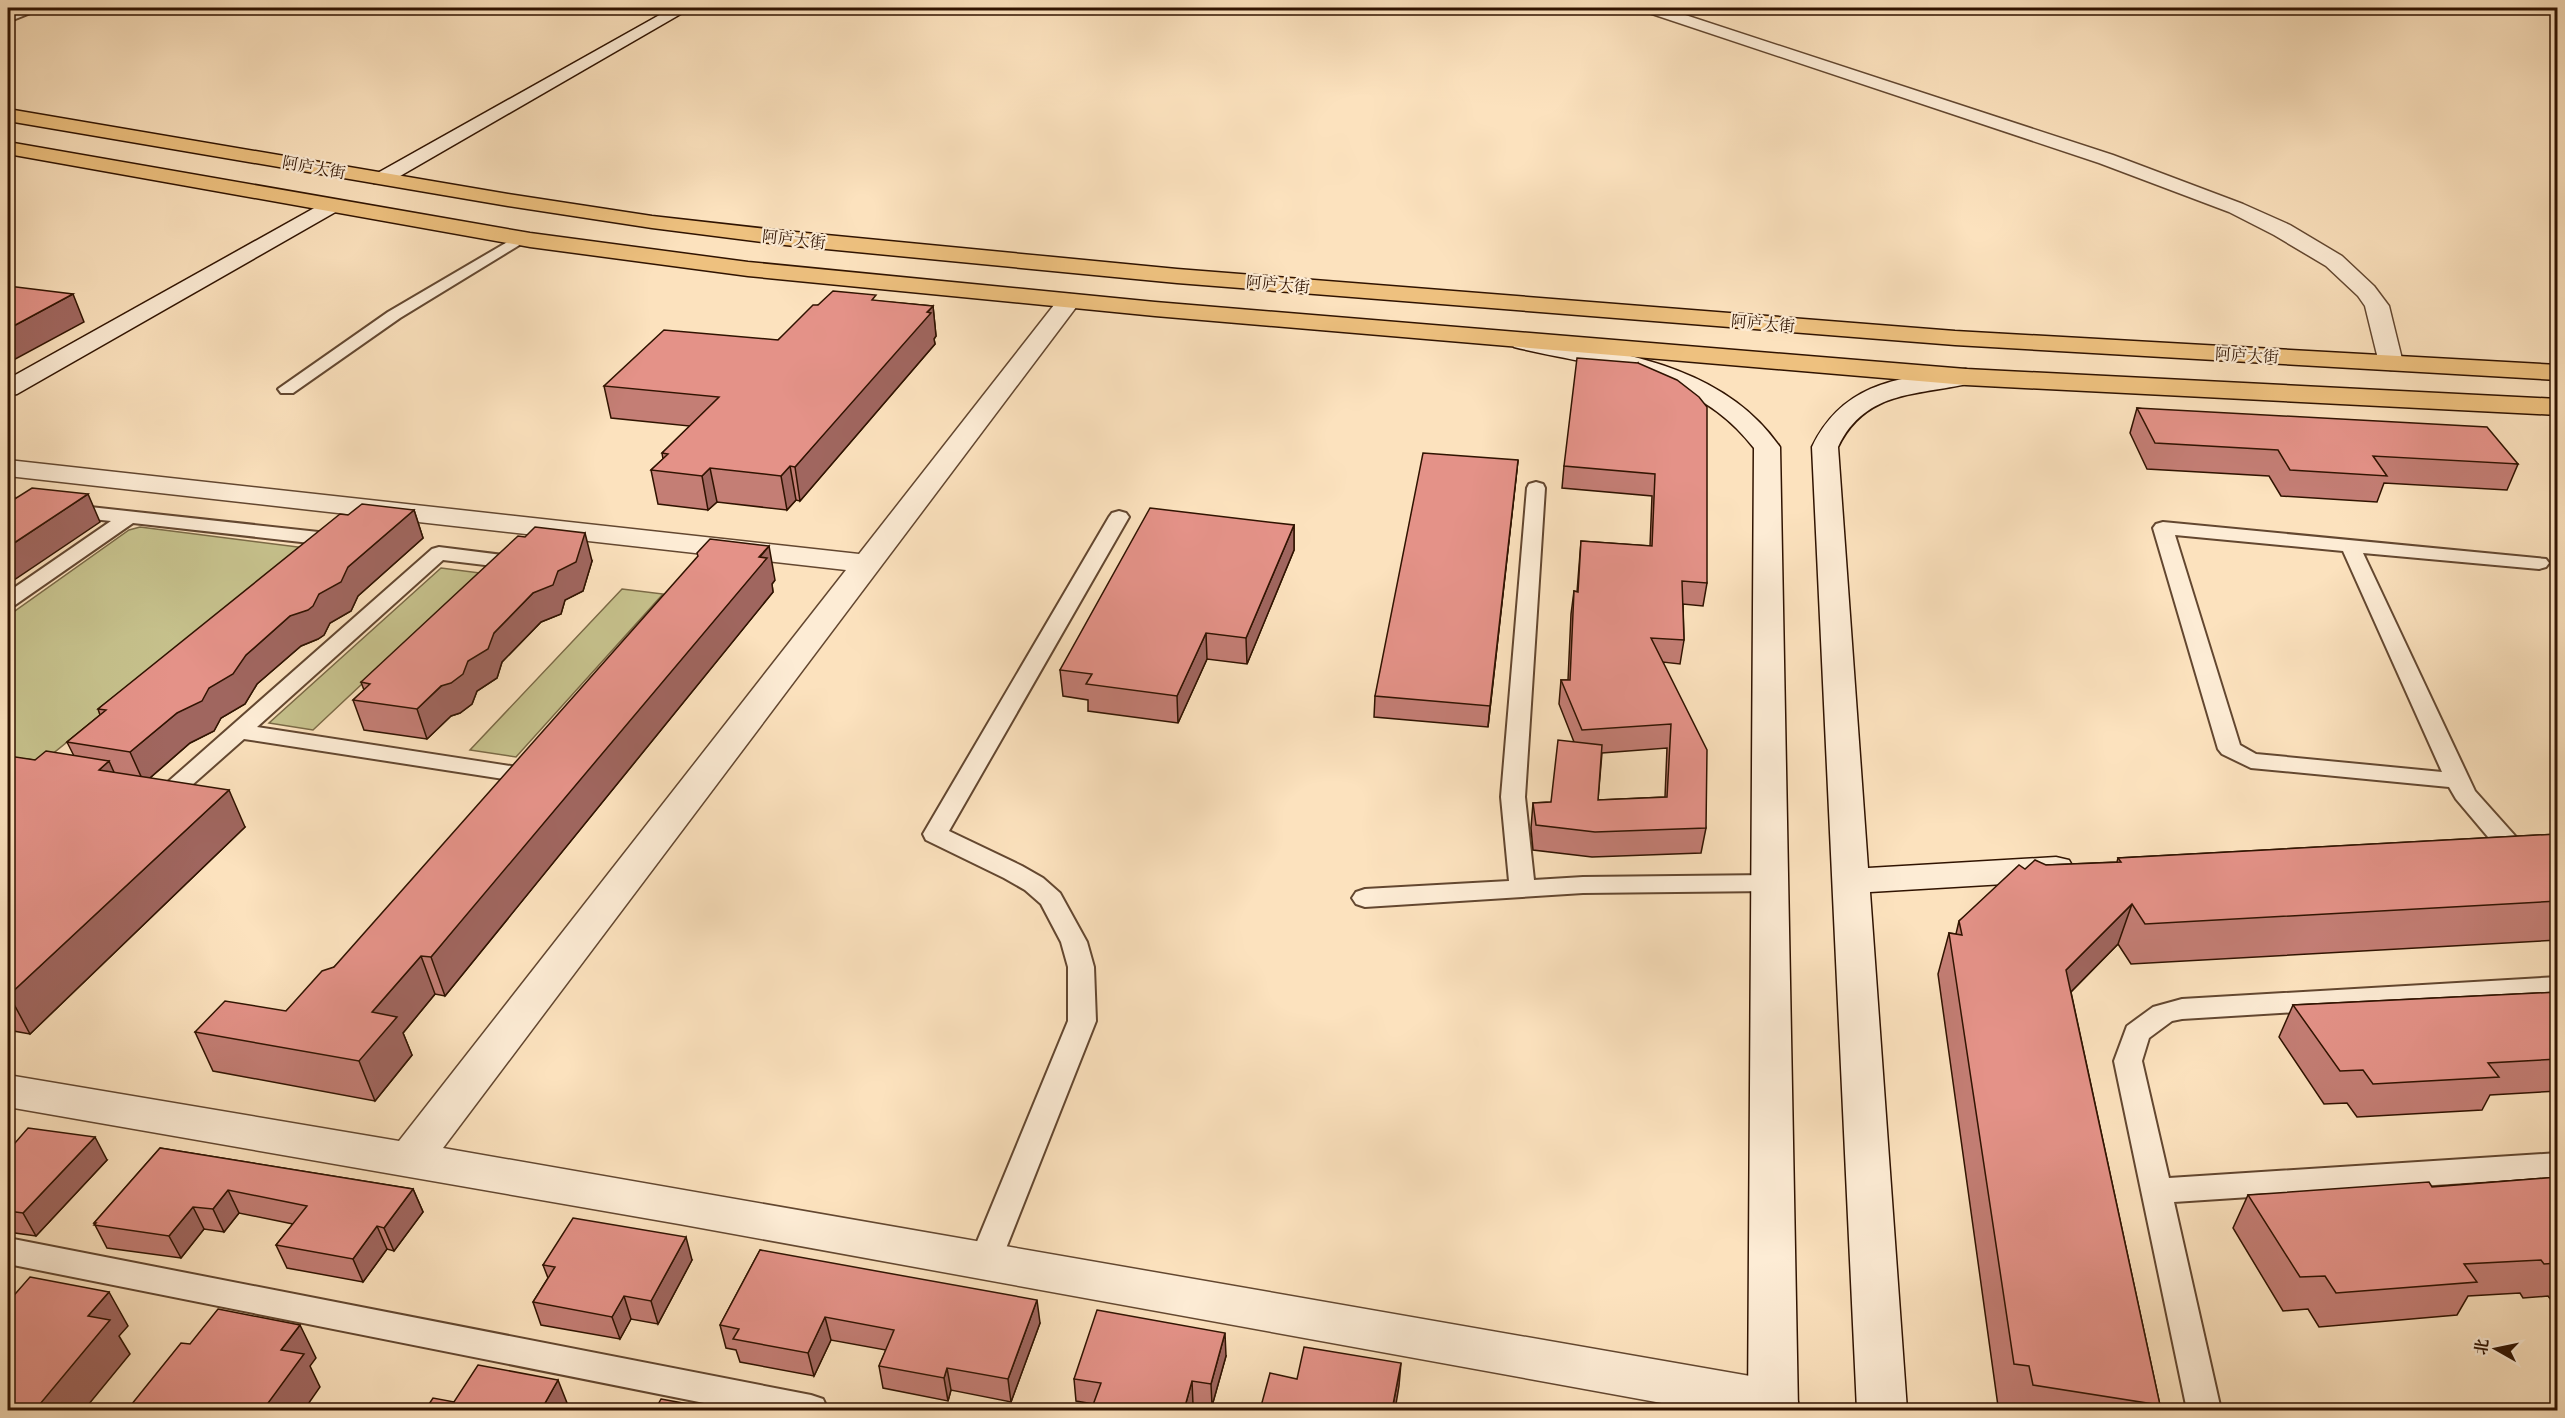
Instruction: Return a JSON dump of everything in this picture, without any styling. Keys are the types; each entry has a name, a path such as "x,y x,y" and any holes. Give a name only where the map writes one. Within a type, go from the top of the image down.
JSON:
{"highway":[{"name":"阿庐大街","path":"8,115 579,212 785,238 1177,276 1955,338 2558,373"},
{"path":"8,148 521,238 748,269 1070,301 1966,377 2302,396 2558,407"}],"street":[{"path":"381,179 683,8"},
{"path":"1649,8 2106,159 2236,208 2282,230 2334,261 2366,291 2378,306 2391,363"},
{"path":"1670,16 1699,9"},
{"path":"8,389 332,206"},
{"path":"410,1159 1070,301"},
{"path":"8,1091 410,1159 985,1261 1773,1406 1767,447 1737,411 1686,382 1609,359 1504,338"},
{"path":"1882,1410 1825,447 1836,424 1859,405 1875,396 1915,384 1966,377"},
{"path":"8,468 868,564"},
{"path":"2461,846 2523,843"},
{"path":"1851,881 2090,867"}],"lane":[{"path":"8,19 37,8"},
{"path":"286,389 394,315 521,238"},
{"path":"1522,888 1513,798 1536,488"},
{"path":"8,504 337,540 310,562"},
{"path":"8,524 36,506"},
{"path":"8,601 131,516"},
{"path":"985,1261 1082,1021 1081,967 1074,942 1052,899 1034,884 1013,872 935,834 1119,517"},
{"path":"2458,781 2251,761 2230,749 2163,528 2539,563"},
{"path":"2350,545 2464,794 2523,843"},
{"path":"130,790 166,796 439,553 511,562"},
{"path":"239,731 530,776"},
{"path":"1365,898 1583,885 1770,883"},
{"path":"2204,1410 2128,1061 2137,1034 2163,1014 2182,1009 2558,986"},
{"path":"2156,1191 2558,1165"},
{"path":"8,1251 812,1410"}],"shaded area":[{"path":"140,527 306,548 8,790 8,616 129,530"},
{"path":"441,568 480,573 313,730 269,723"},
{"path":"622,589 663,594 516,757 470,750"}],"building":[{"path":"8,286 73,294 8,329"},
{"path":"833,291 876,295 872,300 933,306 927,312 931,313 795,467 790,466 781,476 710,468 702,476 651,470 668,454 662,453 719,397 604,386 664,330 778,340 813,305 818,305"},
{"path":"1577,358 1638,363 1677,380 1699,397 1707,407 1707,583 1682,581 1684,640 1651,638 1707,750 1706,828 1595,832 1536,825 1533,803 1551,802 1558,740 1602,745 1598,800 1667,797 1671,724 1582,730 1561,680 1570,680 1574,591 1578,592 1581,541 1652,546 1655,474 1564,466"},
{"path":"2137,408 2487,427 2518,464 2373,456 2387,476 2290,470 2278,450 2155,443"},
{"path":"1423,453 1518,460 1490,706 1375,696"},
{"path":"32,488 88,494 8,547 8,502"},
{"path":"362,504 414,510 348,567 341,582 319,594 313,606 308,610 290,616 246,655 233,674 209,688 202,701 177,713 130,752 67,742 106,710 98,709 340,514 348,515"},
{"path":"1150,508 1294,525 1246,638 1206,633 1177,696 1086,684 1092,674 1060,670"},
{"path":"535,527 585,533 576,562 558,571 553,585 533,593 494,633 488,649 468,661 463,674 451,683 441,686 417,709 353,700 370,684 361,682 518,536 525,537"},
{"path":"710,539 769,546 759,557 767,558 431,957 421,956 372,1012 397,1017 359,1061 195,1032 225,1001 286,1011 322,971 334,967 698,556 697,553"},
{"path":"46,751 109,761 99,770 229,790 8,995 8,757 35,760"},
{"path":"2558,834 2558,901 2145,924 2132,904 2066,970 2160,1405 2033,1385 2029,1366 2014,1364 1949,933 1962,935 1959,921 2019,865 2025,869 2035,860 2046,865 2121,862 2118,858"},
{"path":"2558,992 2558,1059 2488,1063 2499,1077 2373,1084 2363,1070 2340,1071 2293,1005"},
{"path":"28,1128 95,1137 23,1213 8,1211 8,1151"},
{"path":"160,1148 413,1189 384,1228 377,1226 353,1259 276,1245 307,1206 228,1190 213,1209 193,1207 169,1236 94,1225"},
{"path":"2558,1177 2558,1263 2544,1264 2541,1260 2464,1264 2477,1282 2336,1293 2325,1276 2300,1277 2248,1195 2429,1182 2432,1187"},
{"path":"573,1218 686,1237 651,1301 624,1296 612,1317 533,1302 555,1267 543,1265"},
{"path":"760,1250 1037,1300 1008,1379 947,1368 944,1378 879,1366 894,1330 825,1317 808,1353 733,1339 739,1329 720,1325"},
{"path":"30,1277 109,1292 88,1316 110,1320 35,1410 8,1410 8,1301"},
{"path":"218,1309 300,1325 281,1350 304,1354 263,1410 127,1410 181,1343 190,1344"},
{"path":"1097,1310 1225,1333 1211,1384 1192,1381 1184,1410 1120,1410 1093,1405 1101,1383 1074,1379"},
{"path":"1304,1347 1401,1363 1392,1410 1260,1410 1270,1373 1297,1379"},
{"path":"478,1365 558,1380 544,1405 559,1407 557,1410 425,1410 433,1398 454,1402"},
{"path":"661,1399 721,1410 655,1410"}]}
